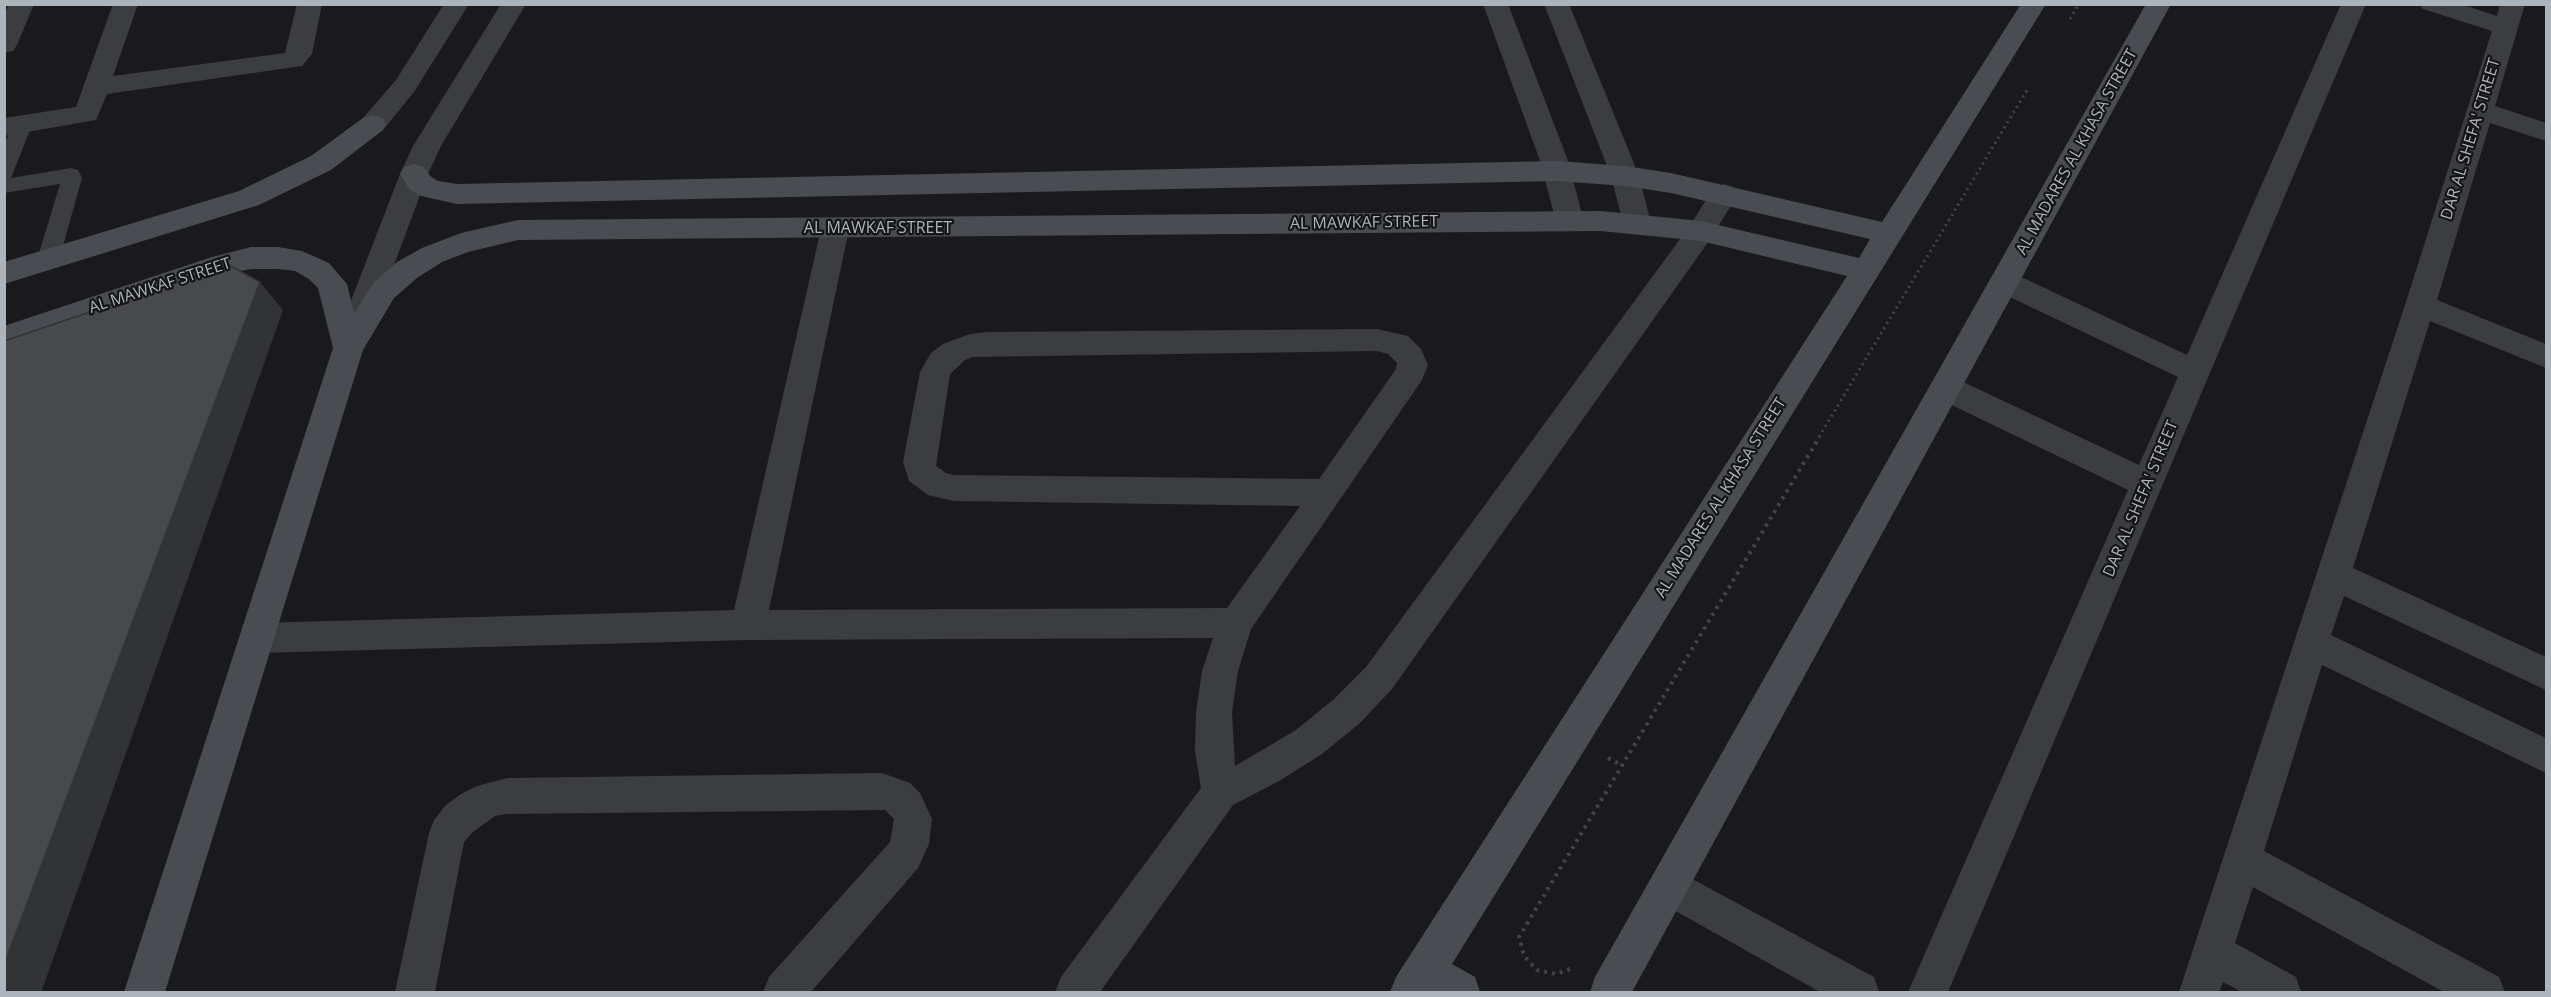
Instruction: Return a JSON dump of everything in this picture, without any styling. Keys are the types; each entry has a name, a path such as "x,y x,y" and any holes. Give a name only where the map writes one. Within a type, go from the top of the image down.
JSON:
{"street":[{"path":"4,45 22,4"},
{"path":"13,126 87,114 126,4"},
{"path":"98,87 293,60 299,54 310,4"},
{"path":"4,273 249,198 321,163 373,124 405,86 457,4"},
{"path":"144,993 348,348 414,174 427,146 514,4"},
{"path":"1495,4 1557,171 1570,221"},
{"path":"1556,4 1625,176 1637,223"},
{"name":"AL MADARES AL KHASA STREET","path":"1418,981 2034,4"},
{"name":"AL MADARES AL KHASA STREET","path":"1610,993 2159,4"},
{"name":"DAR AL SHEFA' STREET","path":"1928,993 2354,4"},
{"path":"2432,4 2509,16"},
{"name":"DAR AL SHEFA' STREET","path":"2199,993 2420,304 2509,16"},
{"path":"2480,110 2547,132"},
{"path":"414,174 420,183 443,193 537,193 1557,171 1625,176 1724,194 1890,234"},
{"path":"518,230 537,193"},
{"path":"1076,993 1220,792 1266,769 1309,742 1347,711 1379,678 1701,231 1724,194"},
{"name":"AL MAWKAF STREET","path":"348,348 384,290 407,270 432,255 460,243 518,230 1570,221 1637,223 1701,231 1865,270"},
{"path":"748,625 835,229"},
{"name":"AL MAWKAF STREET","path":"4,338 222,264 251,258 278,258 302,262 319,271 332,284 348,348"},
{"path":"2005,282 2196,372"},
{"path":"2420,304 2547,356"},
{"path":"1220,792 1214,751 1214,711 1220,671 1236,623 1328,494 1411,372 1413,365 1410,357 1397,345 1377,340 987,344 970,346 954,352 942,361 935,372 919,462 921,472 940,486 1328,494"},
{"path":"1946,388 2147,484"},
{"path":"2334,574 2547,674"},
{"path":"257,638 748,625 1236,623"},
{"path":"2312,643 2547,756"},
{"path":"415,993 442,849 448,833 459,819 474,807 490,800 519,796 867,791 882,791 897,796 907,806 913,819 912,838 904,855 784,993"},
{"path":"2242,860 2484,993"},
{"path":"1670,886 1858,993"},
{"path":"2212,953 2280,993"},
{"path":"1418,981 1460,993"}],"lane":[{"path":"4,173 13,126"},
{"path":"4,186 71,175 48,260"}],"path":[{"path":"2067,25 2079,4"},
{"path":"1573,968 1556,974 1537,970 1524,956 1520,937 2030,86"}],"building":[{"path":"229,265 260,282 4,965 4,341"}]}
